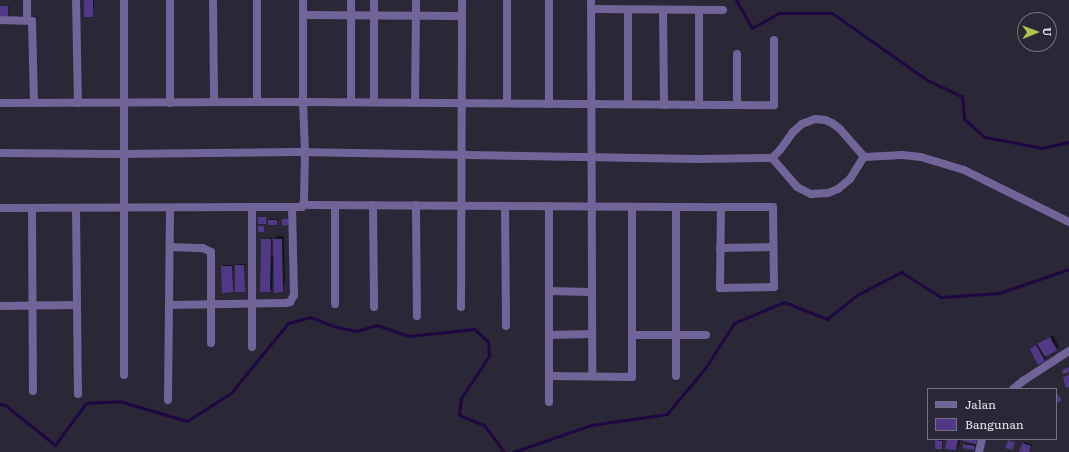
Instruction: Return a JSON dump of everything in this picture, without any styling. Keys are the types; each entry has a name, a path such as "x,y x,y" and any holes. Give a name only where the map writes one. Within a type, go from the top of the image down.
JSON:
{"street":[{"path":"27,0 27,20"},
{"path":"76,0 78,103"},
{"path":"124,0 124,375"},
{"path":"170,0 170,103"},
{"path":"213,0 214,102"},
{"path":"257,0 257,102"},
{"path":"303,0 303,102 305,152 304,205"},
{"path":"351,0 352,102"},
{"path":"374,0 374,102"},
{"path":"415,103 416,0"},
{"path":"461,307 462,0"},
{"path":"507,0 507,103"},
{"path":"549,0 549,104"},
{"path":"592,0 592,376"},
{"path":"592,9 723,10"},
{"path":"628,10 628,104"},
{"path":"663,10 664,105"},
{"path":"699,10 699,105"},
{"path":"303,15 462,16"},
{"path":"0,20 32,21 34,103"},
{"path":"0,103 374,102 774,106 774,40"},
{"path":"736,105 737,54"},
{"path":"0,153 124,154 305,152 591,158 772,158 793,132 802,124 815,119 832,123 847,136 864,157 902,155 921,157 964,170 1069,222"},
{"path":"772,158 797,187 811,194 828,193 838,189 850,179 864,157"},
{"path":"0,208 292,208 302,207 304,205 773,207 774,287 720,288 721,207"},
{"path":"335,205 335,304"},
{"path":"373,205 374,307"},
{"path":"416,205 417,316"},
{"path":"505,206 506,326"},
{"path":"548,402 549,206"},
{"path":"549,376 632,377 632,206"},
{"path":"676,207 676,376"},
{"path":"32,208 34,391"},
{"path":"76,208 78,394"},
{"path":"168,400 170,208"},
{"path":"252,208 252,347"},
{"path":"169,305 286,304 292,300 294,295 292,208"},
{"path":"170,247 204,248 209,250 211,255 211,342"},
{"path":"720,248 773,247"},
{"path":"549,291 591,292"},
{"path":"0,306 77,305"},
{"path":"549,335 591,334"},
{"path":"632,335 706,335"},
{"path":"1014,388 1069,351"},
{"path":"979,452 982,440"}],"building":[{"path":"84,0 93,0 93,17 84,17"},
{"path":"0,6 8,6 8,16 0,16"},
{"path":"258,217 266,217 266,224 258,224"},
{"path":"282,219 288,219 288,225 282,226"},
{"path":"268,220 277,220 277,225 268,225"},
{"path":"258,226 264,226 264,232 258,232"},
{"path":"261,239 271,239 270,292 260,292"},
{"path":"273,239 282,239 283,292 274,293"},
{"path":"235,265 244,265 245,292 235,292"},
{"path":"221,266 232,266 233,292 222,293"},
{"path":"1050,337 1057,350 1045,357 1037,344"},
{"path":"1036,345 1045,361 1038,365 1030,349"},
{"path":"1069,367 1069,372 1063,374 1062,370"},
{"path":"1069,375 1069,387 1066,388 1063,377"},
{"path":"1057,396 1062,400 1057,403"},
{"path":"935,440 942,441 942,449 935,449"},
{"path":"947,440 958,440 956,450 945,449"},
{"path":"963,440 977,440 976,444"},
{"path":"1008,440 1015,443 1012,450 1005,448"},
{"path":"1022,443 1031,446 1029,452 1019,452"},
{"path":"963,444 975,446 974,450 963,448"}],"waterway":[{"path":"736,0 752,28 779,13 832,13 927,80 962,96 964,119 985,137 1042,148 1069,142"},
{"path":"513,452 591,425 667,414 706,367 734,323 784,302 827,319 857,295 901,272 941,297 999,293 1069,269"},
{"path":"0,404 5,405 55,445 86,403 119,401 187,421 231,393 288,323 310,317 336,327 357,331 377,325 409,336 474,329 488,341 489,356 461,398 459,415 484,425 504,452"}]}
